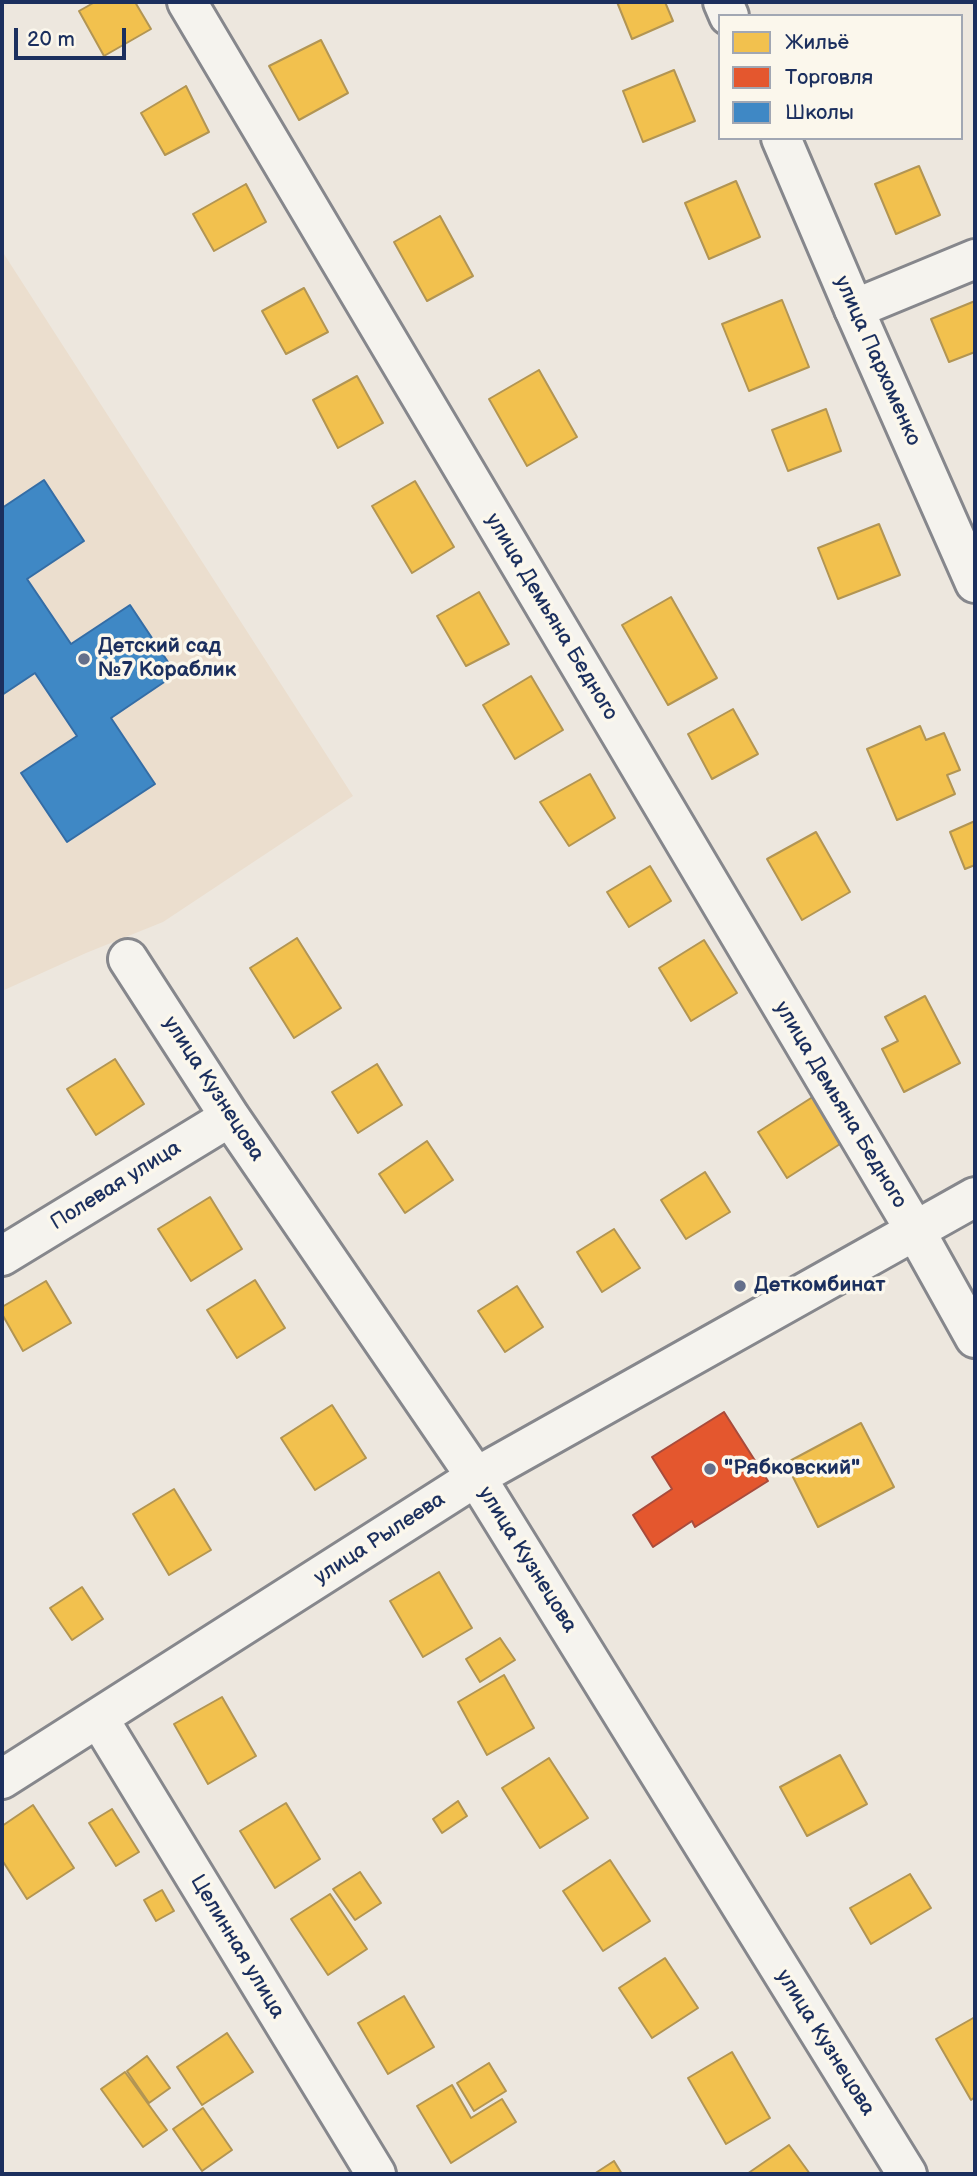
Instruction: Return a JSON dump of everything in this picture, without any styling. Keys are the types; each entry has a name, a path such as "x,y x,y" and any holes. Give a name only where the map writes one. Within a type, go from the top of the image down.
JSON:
{"street":[{"name":"улица Демьяна Бедного","path":"187,2 916,1232 975,1338"},
{"name":"улица Пархоменко","path":"782,140 853,309 975,583"},
{"path":"853,309 975,259"},
{"name":"улица Кузнецова","path":"128,959 230,1117 476,1478 907,2174"},
{"name":"Полевая улица","path":"2,1256 230,1117"},
{"name":"улица Рылеева","path":"2,1779 476,1478 975,1197"},
{"name":"Целинная улица","path":"99,1719 376,2174"}],"shaded area":[{"path":"2,251 353,796 163,922 2,991"}],"building: Жильё":[{"path":"95,2 135,2 151,29 104,56 79,11"},
{"path":"617,2 665,2 673,21 632,39"},
{"path":"321,40 348,93 299,120 269,66"},
{"path":"674,70 695,121 643,142 623,91"},
{"path":"186,86 209,132 165,155 141,113"},
{"path":"919,166 940,215 896,234 875,184"},
{"path":"736,181 760,237 709,259 685,203"},
{"path":"246,184 266,222 214,251 193,214"},
{"path":"440,216 473,276 427,301 394,242"},
{"path":"304,288 328,332 286,354 262,311"},
{"path":"782,300 809,367 749,391 722,324"},
{"path":"975,301 975,352 949,362 931,319"},
{"path":"539,370 577,437 527,466 489,399"},
{"path":"357,376 383,423 338,448 313,400"},
{"path":"826,409 841,451 788,471 772,430"},
{"path":"415,481 454,547 412,573 372,506"},
{"path":"879,524 900,575 838,599 818,548"},
{"path":"479,592 509,644 466,666 437,616"},
{"path":"671,597 717,678 668,705 622,625"},
{"path":"531,676 563,730 515,759 483,705"},
{"path":"733,709 758,754 712,779 688,734"},
{"path":"920,726 926,740 944,733 960,770 947,775 955,794 897,820 867,749"},
{"path":"590,774 615,818 569,846 540,802"},
{"path":"975,821 975,865 965,869 950,832"},
{"path":"816,832 850,892 802,920 767,859"},
{"path":"650,866 671,901 629,927 607,892"},
{"path":"297,938 341,1008 294,1038 250,968"},
{"path":"704,940 737,993 691,1021 659,968"},
{"path":"925,996 960,1063 904,1092 882,1049 898,1041 885,1017"},
{"path":"115,1059 144,1104 96,1135 67,1089"},
{"path":"377,1064 402,1105 358,1133 332,1092"},
{"path":"822,1091 851,1137 787,1178 758,1132"},
{"path":"427,1141 453,1180 405,1213 379,1174"},
{"path":"705,1172 730,1212 686,1239 661,1200"},
{"path":"210,1197 242,1249 191,1281 158,1229"},
{"path":"614,1229 640,1268 602,1292 577,1252"},
{"path":"255,1280 285,1328 237,1358 207,1310"},
{"path":"46,1281 71,1323 23,1351 2,1314 2,1307"},
{"path":"517,1286 543,1327 505,1352 478,1311"},
{"path":"332,1405 366,1458 315,1490 281,1438"},
{"path":"861,1423 894,1487 818,1527 786,1463"},
{"path":"174,1489 211,1550 169,1575 133,1514"},
{"path":"439,1572 472,1628 423,1657 390,1601"},
{"path":"82,1587 103,1619 72,1640 50,1608"},
{"path":"500,1638 515,1660 480,1682 466,1659"},
{"path":"504,1675 534,1728 487,1755 458,1702"},
{"path":"222,1697 256,1756 208,1784 174,1724"},
{"path":"840,1755 867,1804 807,1836 780,1787"},
{"path":"549,1758 588,1818 540,1848 502,1788"},
{"path":"458,1801 467,1816 442,1833 433,1819"},
{"path":"286,1803 320,1859 275,1888 240,1831"},
{"path":"33,1805 74,1868 27,1899 2,1860 2,1826"},
{"path":"112,1809 139,1852 116,1866 89,1823"},
{"path":"610,1860 650,1921 603,1951 563,1891"},
{"path":"360,1872 381,1903 355,1920 333,1889"},
{"path":"910,1874 931,1908 871,1944 850,1908"},
{"path":"162,1890 174,1911 156,1921 144,1900"},
{"path":"330,1894 367,1949 328,1975 291,1919"},
{"path":"665,1958 698,2008 652,2038 619,1988"},
{"path":"404,1996 434,2047 388,2074 358,2023"},
{"path":"975,2017 975,2097 971,2100 936,2039"},
{"path":"227,2033 253,2072 202,2105 177,2067"},
{"path":"732,2052 770,2118 726,2144 688,2078"},
{"path":"147,2056 170,2088 149,2103 127,2071"},
{"path":"489,2063 506,2091 474,2111 457,2083"},
{"path":"125,2072 167,2130 143,2147 101,2089"},
{"path":"452,2085 471,2118 502,2099 516,2122 451,2163 417,2106"},
{"path":"203,2108 232,2150 202,2171 173,2129"},
{"path":"789,2145 810,2174 747,2174"},
{"path":"614,2161 622,2174 594,2174"}],"building: Торговля":[{"name":"\"Рябковский\"","path":"724,1412 768,1481 695,1527 692,1521 653,1547 633,1515 672,1489 652,1457"}],"building: Школы":[{"name":"Детский сад №7 Кораблик","path":"44,480 84,541 27,579 71,644 130,605 176,674 111,718 155,784 67,842 21,773 77,736 35,673 2,695 2,508"}],"place":[{"name":"Детский сад №7 Кораблик","path":"84,659"},
{"name":"Деткомбинат","path":"740,1286"},
{"name":"\"Рябковский\"","path":"710,1469"}]}
